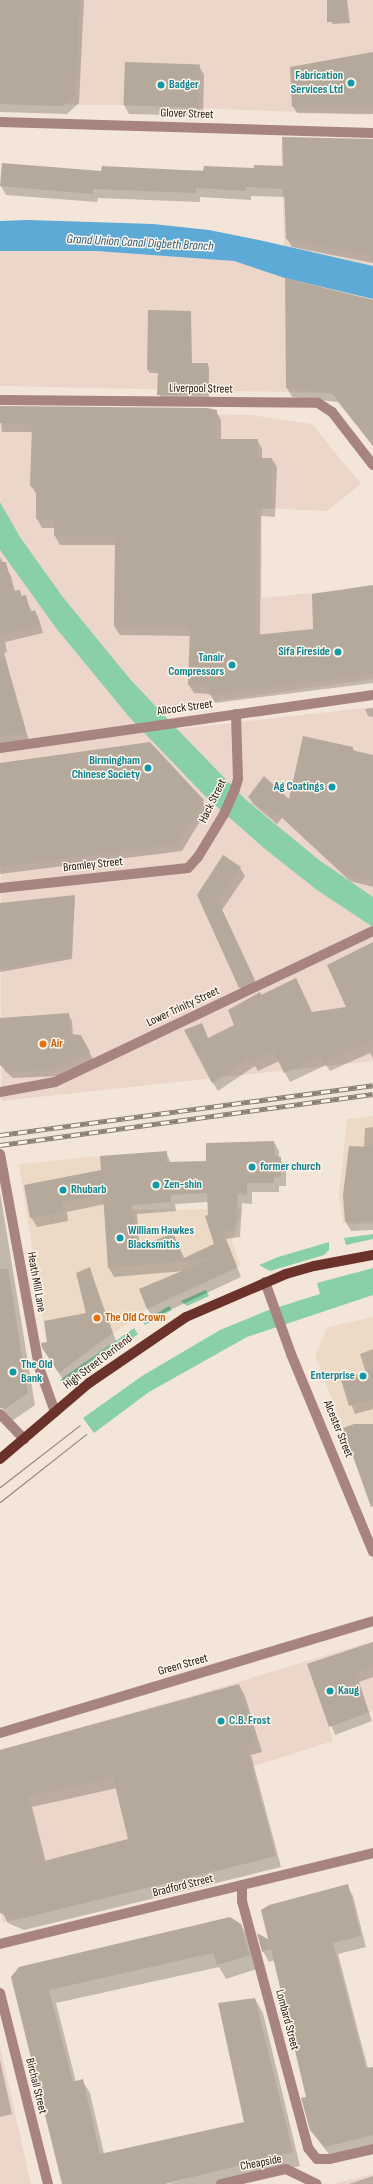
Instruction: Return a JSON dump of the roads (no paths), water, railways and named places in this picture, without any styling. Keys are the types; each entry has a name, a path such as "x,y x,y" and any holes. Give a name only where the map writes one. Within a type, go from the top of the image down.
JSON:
{"main road":[{"name":"High Street Deritend","path":"0,1459 89,1383 186,1317 265,1282 314,1266 373,1255"}],"street":[{"name":"Glover Street","path":"0,122 373,133"},
{"name":"Liverpool Street","path":"0,400 318,403 332,412 373,465"},
{"name":"Allcock Street","path":"0,748 373,695"},
{"name":"Hack Street","path":"188,868 198,857 220,820 235,789 238,779 236,714"},
{"name":"Bromley Street","path":"0,888 188,868"},
{"name":"Lower Trinity Street","path":"0,1092 55,1082 373,931"},
{"name":"Heath Mill Lane","path":"0,1154 39,1367 55,1412"},
{"name":"Alcester Street","path":"265,1282 277,1317 373,1552"},
{"path":"0,1414 24,1439"},
{"name":"Green Street","path":"0,1733 373,1621"},
{"name":"Bradford Street","path":"0,1944 373,1854"},
{"name":"Lombard Street","path":"242,1885 242,1901 308,2148 317,2159 330,2159 373,2148"},
{"name":"Birchall Street","path":"0,1994 48,2184"},
{"name":"Cheapside","path":"221,2184 286,2169 317,2184"}],"water":[{"name":"Grand Union Canal Digbeth Branch","path":"28,220 153,224 209,230 373,266 373,299 285,278 234,261 96,251 0,251 0,221"}],"tram line":[{"path":"0,1487 80,1425"},
{"path":"0,1502 86,1434"}],"railway":[{"path":"0,1135 373,1085"},
{"path":"0,1145 373,1094"}],"place":[{"name":"Fabrication Services Ltd","path":"351,83"},
{"name":"Badger","path":"161,85"},
{"name":"Sifa Fireside","path":"338,652"},
{"name":"Tanair Compressors","path":"232,665"},
{"name":"Birmingham Chinese Society","path":"148,768"},
{"name":"Ag Coatings","path":"332,787"},
{"name":"Air","path":"43,1044"},
{"name":"former church","path":"252,1167"},
{"name":"Zen-shin","path":"156,1185"},
{"name":"Rhubarb","path":"63,1190"},
{"name":"William Hawkes Blacksmiths","path":"120,1238"},
{"name":"The Old Crown","path":"97,1318"},
{"name":"The Old Bank","path":"13,1372"},
{"name":"Enterprise","path":"363,1376"},
{"name":"Kaug","path":"330,1691"},
{"name":"C.B. Frost","path":"221,1721"}]}
